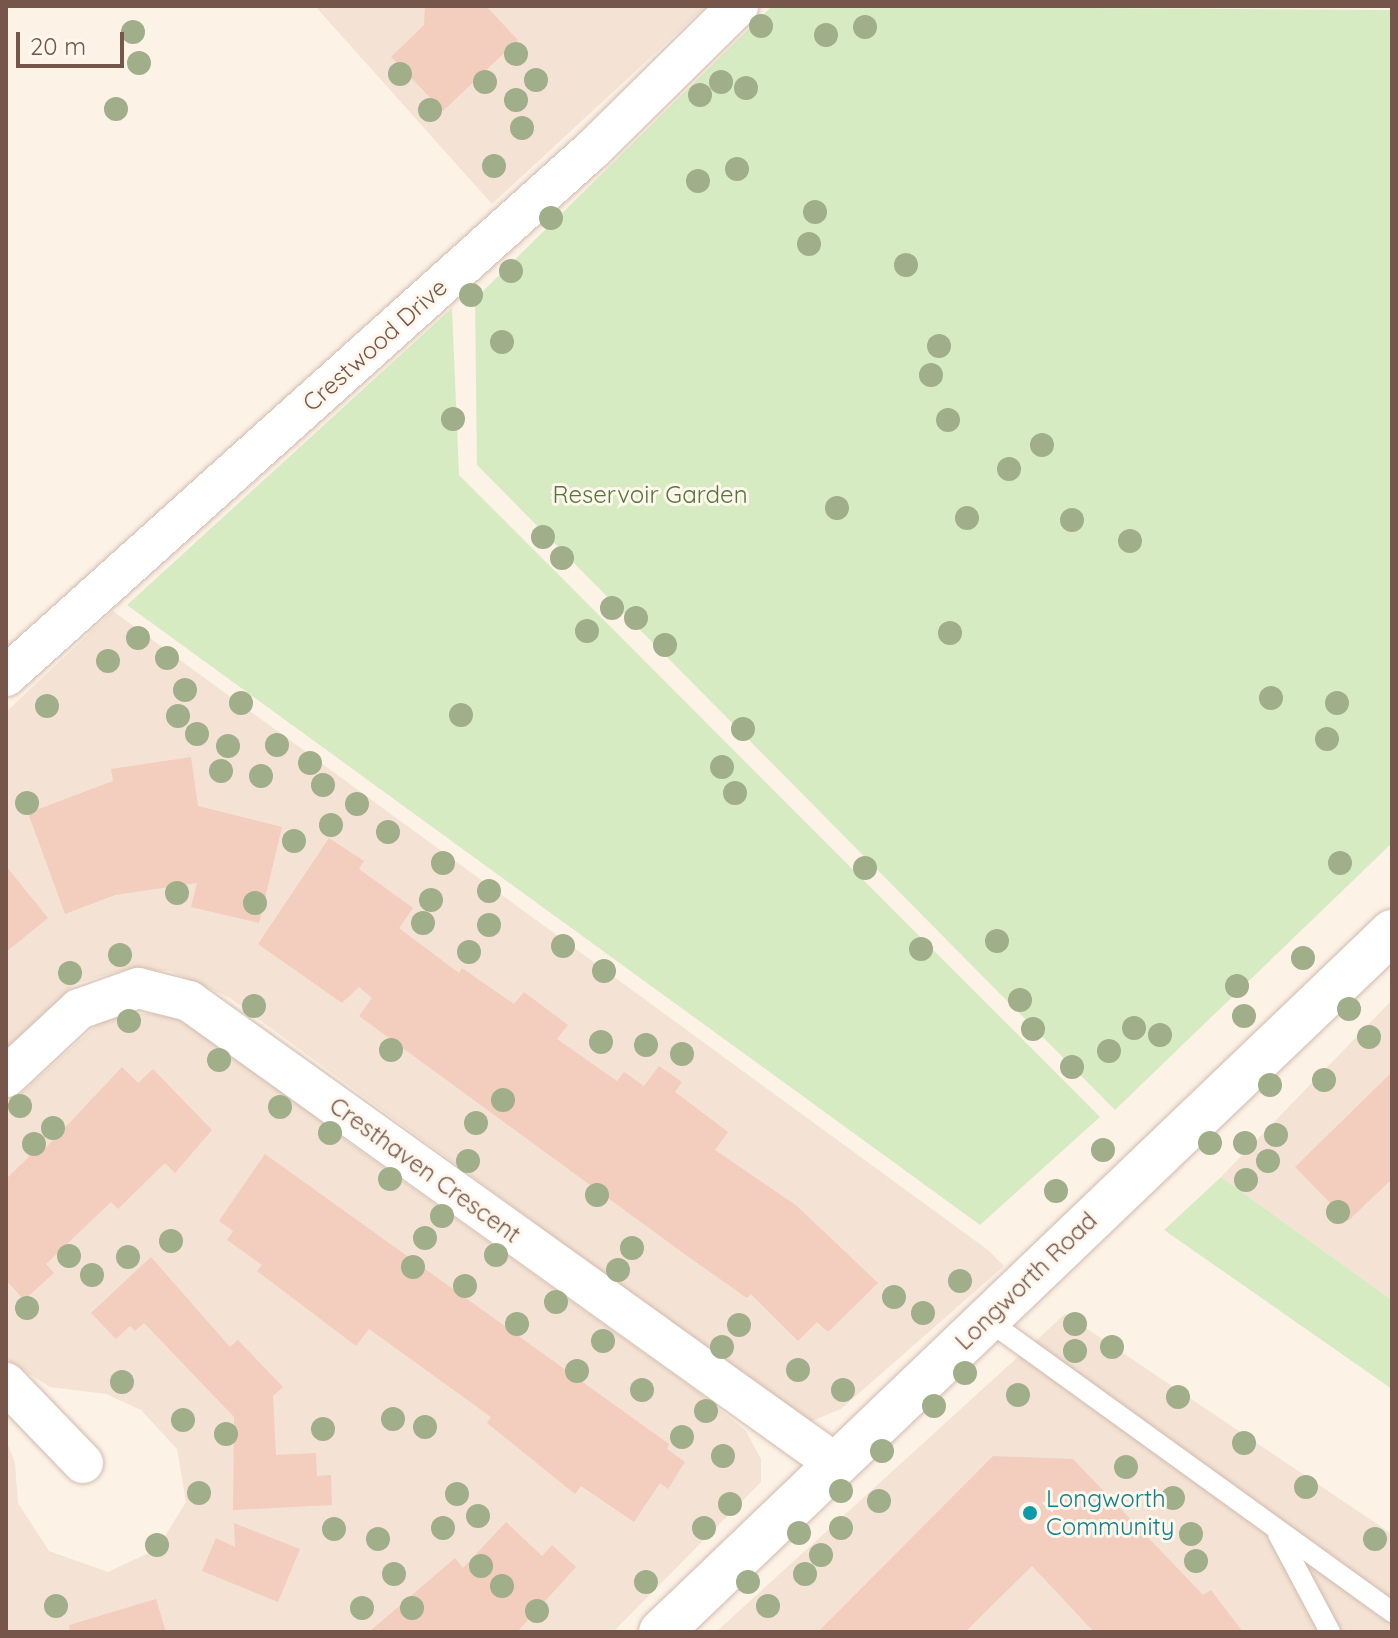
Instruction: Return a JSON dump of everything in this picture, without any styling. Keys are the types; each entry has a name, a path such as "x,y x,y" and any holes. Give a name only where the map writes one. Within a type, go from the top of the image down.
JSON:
{"street":[{"name":"Crestwood Drive","path":"6,676 593,149 738,6"},
{"name":"Longworth Road","path":"661,1632 1392,932"},
{"name":"Cresthaven Crescent","path":"6,1077 79,1009 138,988 189,1001 836,1464"},
{"path":"6,1383 83,1463"}],"lane":[{"path":"986,1319 1392,1612"},
{"path":"1276,1531 1330,1632"}],"shaded area":[{"path":"315,6 706,6 492,204"},
{"path":"113,611 988,1250 1004,1266 841,1409 807,1423 230,998 170,971 123,970 75,984 6,1049 6,712"},
{"path":"1392,1000 1392,1300 1221,1177"},
{"path":"125,1013 167,1014 213,1037 348,1142 696,1390 746,1431 761,1459 761,1482 613,1632 6,1632 6,1440 15,1463 18,1503 49,1551 108,1572 157,1549 186,1502 177,1449 141,1410 106,1394 50,1387 6,1359 6,1107 99,1023"},
{"path":"1065,1314 1392,1534 1392,1632 716,1632"}],"green space":[{"name":"Reservoir Garden","path":"772,6 1392,10 1392,843 1115,1110 477,465 475,299"},
{"path":"452,308 459,475 1100,1117 980,1225 127,605"},
{"path":"1221,1177 1392,1300 1392,1389 1164,1230"}],"building":[{"path":"425,6 486,6 518,40 443,111 391,57 424,25"},
{"path":"191,757 198,806 282,827 259,923 191,907 197,883 115,895 65,914 28,813 113,781 111,769"},
{"path":"329,838 364,861 359,869 413,908 399,928 459,973 462,968 514,1004 524,992 568,1025 557,1039 617,1081 624,1072 644,1086 659,1066 682,1082 675,1092 728,1132 715,1150 797,1206 878,1283 828,1332 817,1322 798,1341 751,1294 747,1298 690,1258 359,1016 372,998 359,987 342,1003 258,944"},
{"path":"6,866 48,918 6,952"},
{"path":"122,1067 138,1083 153,1069 212,1130 175,1173 165,1163 118,1209 111,1202 46,1264 54,1273 24,1300 6,1280 6,1179 37,1149 41,1153"},
{"path":"1392,1072 1392,1179 1348,1221 1295,1167"},
{"path":"265,1154 669,1444 667,1449 685,1462 668,1489 660,1483 634,1522 581,1486 575,1494 487,1423 491,1417 369,1329 356,1346 257,1271 262,1265 227,1240 233,1231 219,1221"},
{"path":"151,1257 230,1347 238,1340 283,1387 273,1396 276,1455 316,1453 317,1476 331,1475 332,1505 233,1510 234,1417 144,1323 135,1331 130,1326 116,1339 91,1313"},
{"name":"Longworth Community","path":"993,1456 1073,1459 1203,1595 1211,1590 1243,1632 1094,1632 1032,1566 965,1632 818,1632"},
{"path":"506,1522 542,1556 552,1545 576,1567 517,1632 369,1632 455,1558 463,1568"},
{"path":"234,1523 300,1549 278,1602 202,1571 216,1538 235,1547"},
{"path":"156,1599 166,1632 70,1632 69,1625"}],"place":[{"name":"Longworth Community","path":"1030,1513"}]}
